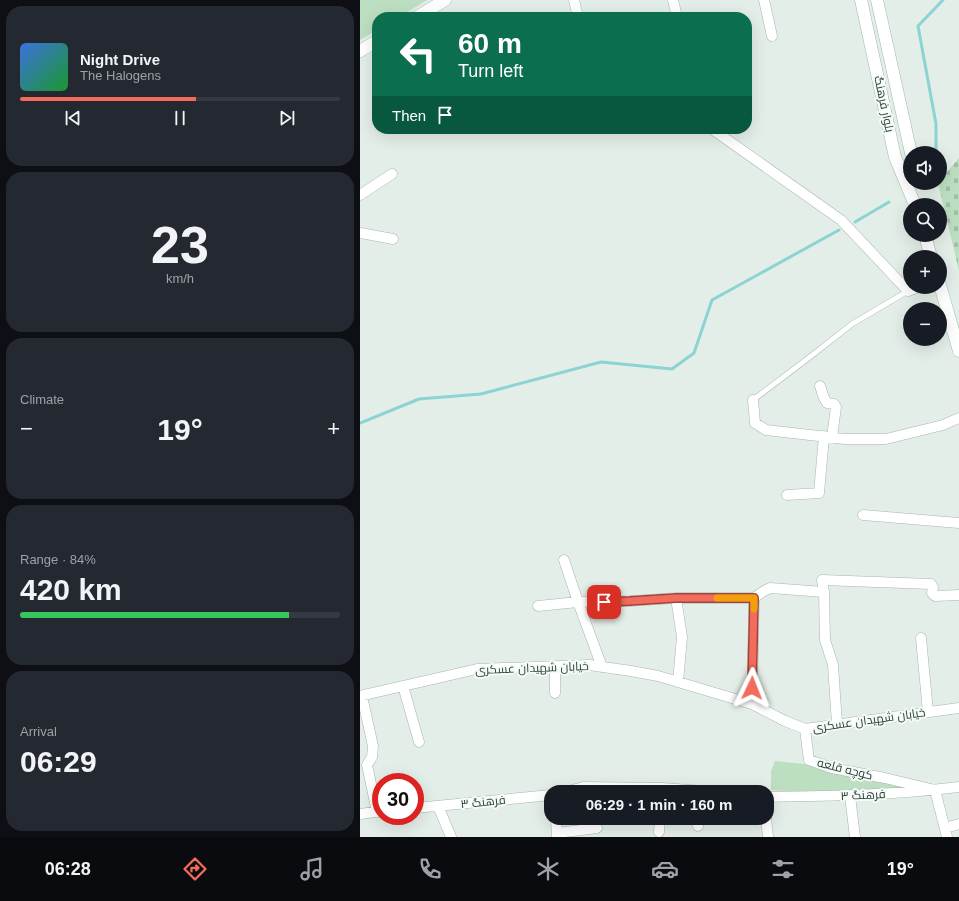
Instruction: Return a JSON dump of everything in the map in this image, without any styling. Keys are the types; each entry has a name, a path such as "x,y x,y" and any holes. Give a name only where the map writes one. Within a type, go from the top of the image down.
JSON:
{"main road":[{"path":"425,12 445,0"},
{"name":"بلوار فرهنگ","path":"861,0 895,157 912,198"},
{"name":"بلوار فرهنگ","path":"878,0 909,146"},
{"path":"360,51 372,44"},
{"path":"943,294 957,334 959,351"}],"street":[{"path":"574,0 577,12"},
{"path":"673,0 676,12"},
{"path":"764,0 772,36"},
{"path":"719,134 841,220 903,286"},
{"path":"360,195 392,174"},
{"path":"360,233 393,239"},
{"path":"788,495 819,493 828,437 836,407 834,404 827,403 820,386"},
{"path":"753,400 755,423 766,430 845,439 886,439 943,425 959,418"},
{"path":"863,515 959,522"},
{"path":"564,560 602,667"},
{"path":"837,724 833,665 825,640 824,592 822,580 931,584 933,586 932,593 935,596 959,595"},
{"path":"538,606 578,602 676,598 754,598 770,588 824,592"},
{"path":"676,598 682,637 678,682"},
{"path":"752,704 754,598"},
{"path":"921,638 928,712"},
{"name":"خیابان شهیدان عسکری","path":"361,696 477,669 589,665 631,670 658,676 752,704 785,721 805,729 959,708"},
{"path":"555,666 555,693"},
{"path":"403,686 419,742"},
{"path":"361,696 373,746 372,757 367,765 372,785"},
{"name":"کوچه قلعه","path":"805,729 809,760 832,768 885,778 935,790"},
{"name":"فرهنگ ۳","path":"774,796 850,796 959,787"},
{"path":"935,790 946,833 959,824"},
{"name":"فرهنگ ۳","path":"424,807 544,796"},
{"path":"850,796 855,837"},
{"path":"438,806 451,837"},
{"path":"360,814 372,813"},
{"path":"556,825 557,835 597,828"},
{"path":"659,832 660,825"},
{"path":"767,825 768,837"}],"lane":[{"path":"753,400 852,324 903,294"}],"green space":[{"path":"360,0 427,0 407,12 372,12 372,33 360,40"},
{"path":"959,158 959,271 947,221 947,198 942,198 940,190 947,190 947,172"},
{"path":"775,761 805,764 908,782 907,787 811,793 774,790 774,785 771,785 771,771"}],"waterway":[{"path":"936,146 936,124 918,26 943,0"},
{"path":"855,222 889,202"},
{"path":"360,423 419,399 481,394 601,362 672,369 694,353 712,300 839,230"}],"slow traffic":[{"path":"717,598 754,598 754,609"}],"route":[{"path":"604,602 676,598 754,598 752,688"}]}
